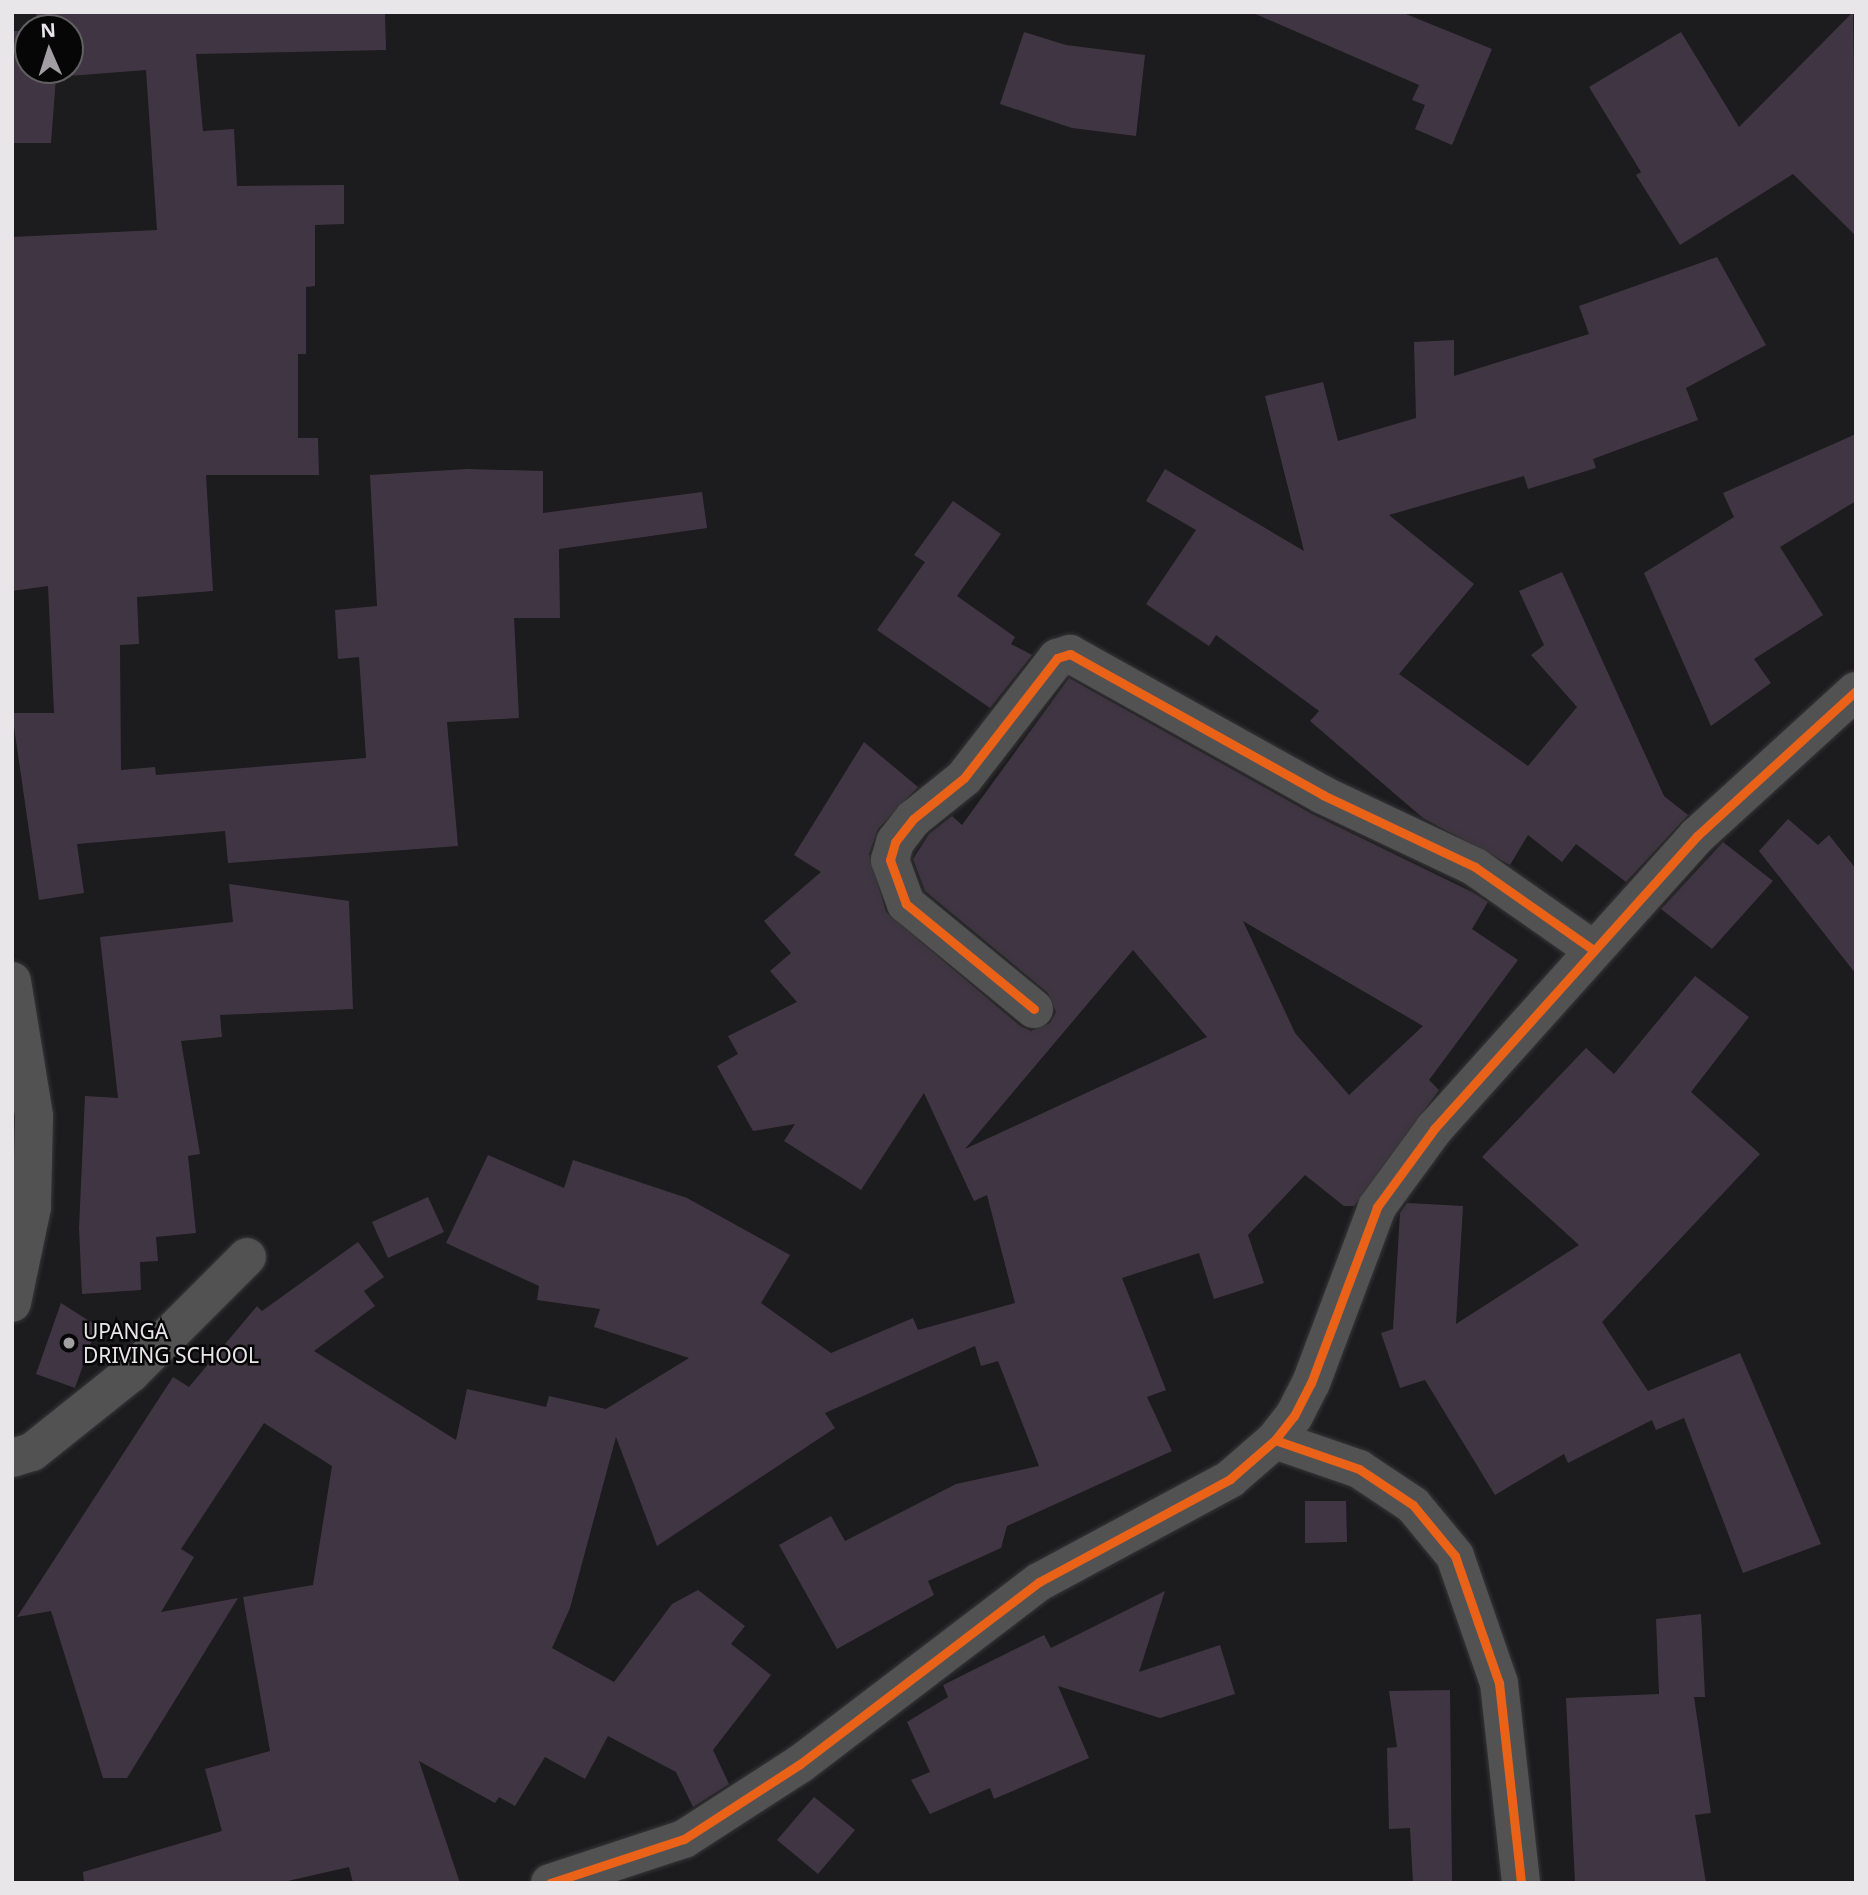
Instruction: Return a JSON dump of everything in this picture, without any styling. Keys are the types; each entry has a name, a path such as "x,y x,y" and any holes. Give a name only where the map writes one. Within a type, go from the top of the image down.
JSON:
{"street":[{"path":"1034,1009 906,904 890,860 895,842 913,819 964,778 1057,658 1070,654 1323,795 1475,867 1592,948"},
{"path":"550,1883 684,1839 800,1765 1039,1581 1230,1479 1275,1440 1294,1416 1311,1383 1377,1207 1434,1129 1592,948 1697,836 1856,691"},
{"path":"12,981 34,1116 32,1206 12,1303"},
{"path":"12,1458 32,1452 131,1373 247,1257"},
{"path":"1275,1440 1359,1469 1413,1505 1455,1556 1499,1683 1521,1883"}],"building":[{"path":"385,12 386,50 196,54 203,131 234,129 237,186 344,185 344,224 315,225 315,286 306,287 306,354 298,354 298,438 318,438 319,475 206,475 213,591 137,597 139,644 120,645 121,770 155,767 156,775 366,758 359,657 338,659 335,610 377,606 370,475 467,469 543,471 543,513 702,492 707,528 559,549 560,618 514,618 519,718 447,722 458,846 228,863 225,831 77,844 84,893 39,900 12,713 54,713 48,586 12,591 12,237 157,230 146,70 84,75 84,14 36,14"},
{"path":"1251,12 1401,12 1492,49 1452,145 1415,129 1425,105 1412,100 1419,85"},
{"path":"1853,12 1856,236 1793,174 1680,245 1636,175 1641,172 1589,87 1681,32 1739,127"},
{"path":"12,31 14,84 55,84 51,143 12,143"},
{"path":"1024,32 1066,45 1145,55 1136,136 1072,128 1000,104"},
{"path":"1717,257 1766,345 1686,388 1698,420 1593,459 1596,468 1528,489 1524,476 1389,515 1474,584 1399,674 1528,766 1577,707 1531,655 1544,645 1519,591 1562,572 1664,796 1688,815 1626,882 1576,844 1562,862 1528,835 1510,865 1423,818 1310,721 1319,711 1216,635 1209,646 1146,604 1196,530 1146,501 1165,469 1304,551 1265,396 1323,382 1338,441 1416,418 1414,342 1454,340 1454,376 1589,334 1579,306"},
{"path":"1856,434 1856,501 1780,547 1823,615 1754,659 1771,683 1711,726 1644,573 1734,517 1723,493"},
{"path":"953,501 1001,534 957,596 1015,637 1011,644 1032,655 990,708 877,630 925,562 914,555"},
{"path":"1069,678 1312,814 1488,902 1472,929 1518,960 1429,1080 1439,1090 1354,1206 1344,1206 1305,1175 1248,1235 1264,1283 1214,1299 1199,1253 1122,1278 1166,1390 1147,1397 1172,1451 1007,1526 1001,1548 928,1581 934,1595 837,1649 779,1545 831,1516 845,1541 956,1484 1039,1466 998,1361 981,1366 975,1346 825,1413 835,1428 657,1546 616,1437 570,1608 552,1648 614,1682 672,1604 698,1590 745,1626 731,1644 771,1675 713,1750 729,1784 693,1807 676,1772 608,1736 585,1779 545,1757 515,1806 499,1797 495,1803 419,1761 460,1883 353,1883 349,1867 279,1883 84,1883 83,1872 222,1831 205,1769 270,1751 243,1597 313,1585 332,1466 264,1423 181,1549 194,1557 161,1612 238,1598 127,1778 103,1778 51,1611 17,1617 173,1377 189,1387 257,1306 262,1311 358,1242 384,1277 364,1291 375,1306 314,1351 456,1440 467,1389 546,1407 549,1396 606,1409 689,1358 594,1327 600,1309 537,1300 539,1286 446,1243 488,1155 564,1188 573,1160 687,1198 790,1255 761,1303 831,1353 913,1318 918,1330 1015,1303 987,1195 974,1201 924,1093 861,1190 784,1141 795,1124 753,1131 717,1066 738,1054 728,1036 797,1002 770,971 791,953 764,921 821,872 794,855 864,742 918,787 878,829 869,854 886,912 1020,1026 1031,1031 1050,1023 1056,1012 1048,993 925,891 913,859 929,834 952,816 962,825","holes":["1243,921 1423,1026 1349,1095 1295,1033","1133,950 1207,1037 965,1149"]},
{"path":"1788,819 1818,845 1829,835 1856,869 1856,974 1759,851"},
{"path":"1723,842 1773,881 1712,949 1661,909"},
{"path":"229,884 349,901 353,1009 220,1015 222,1037 181,1041 200,1154 188,1156 196,1233 156,1237 158,1261 140,1262 141,1290 82,1294 79,1228 85,1096 118,1098 100,937 233,922"},
{"path":"1695,976 1749,1017 1691,1092 1760,1154 1602,1322 1648,1391 1740,1353 1821,1544 1743,1573 1684,1418 1656,1430 1652,1420 1568,1463 1564,1454 1495,1495 1425,1380 1400,1388 1381,1333 1393,1329 1400,1213 1407,1203 1463,1206 1456,1324 1579,1245 1482,1157 1586,1048 1614,1074"},
{"path":"428,1197 444,1232 388,1258 372,1222"},
{"name":"UPANGA DRIVING SCHOOL","path":"61,1303 97,1326 75,1388 36,1374"},
{"path":"1305,1501 1346,1501 1347,1542 1305,1543"},
{"path":"1165,1591 1139,1672 1220,1645 1235,1694 1160,1718 1058,1686 1089,1758 994,1799 990,1788 930,1814 911,1780 930,1772 907,1722 948,1697 943,1685 1044,1635 1051,1648"},
{"path":"1701,1614 1705,1697 1694,1697 1711,1813 1695,1815 1706,1883 1575,1883 1566,1698 1659,1694 1656,1619"},
{"path":"1450,1690 1452,1883 1413,1883 1410,1828 1389,1829 1387,1748 1397,1747 1389,1691"},
{"path":"814,1797 855,1830 818,1874 777,1840"}],"cycle path":[{"path":"1034,1009 906,904 890,860 895,842 913,819 964,778 1057,658 1070,654 1323,795 1475,867 1592,949"},
{"path":"550,1883 684,1839 800,1764 1039,1582 1230,1479 1275,1440 1294,1416 1311,1383 1377,1207 1434,1129 1697,836 1856,691"},
{"path":"1275,1440 1359,1469 1413,1505 1455,1556 1499,1683 1521,1883"}],"place":[{"name":"UPANGA DRIVING SCHOOL","path":"69,1343"}]}
